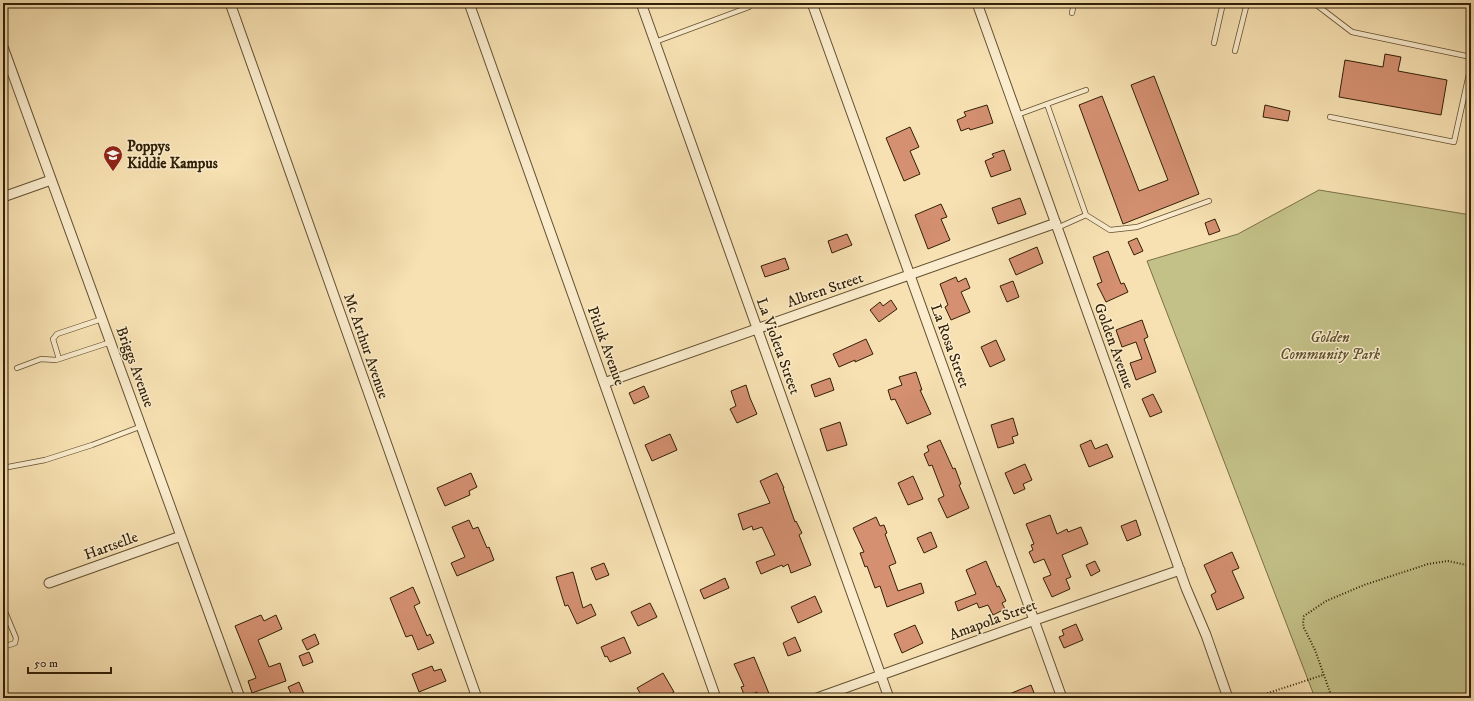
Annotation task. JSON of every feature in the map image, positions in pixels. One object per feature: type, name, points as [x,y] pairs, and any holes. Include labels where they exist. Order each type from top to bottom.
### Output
[{"type":"street","name":"Mc Arthur Avenue","points":[[230,3],[477,698]]},
{"type":"street","name":"Pitluk Avenue","points":[[469,3],[716,698]]},
{"type":"street","name":"La Violeta Street","points":[[641,3],[889,698]]},
{"type":"street","name":"La Rosa Street","points":[[812,3],[1062,698]]},
{"type":"street","name":"Golden Avenue","points":[[977,3],[1180,570],[1228,698]]},
{"type":"street","name":"Briggs Avenue","points":[[3,47],[240,698]]},
{"type":"street","points":[[3,197],[51,180]]},
{"type":"street","name":"Albren Street","points":[[604,383],[910,275],[1056,226]]},
{"type":"street","name":"Hartselle","points":[[49,583],[181,536]]},
{"type":"street","name":"Amapola Street","points":[[817,698],[1180,570]]},
{"type":"lane","points":[[655,42],[749,8],[751,3]]},
{"type":"lane","points":[[1072,13],[1074,3]]},
{"type":"lane","points":[[1214,43],[1223,3]]},
{"type":"lane","points":[[1235,51],[1247,3]]},
{"type":"lane","points":[[1314,3],[1352,32],[1471,57]]},
{"type":"lane","points":[[1330,117],[1454,142],[1471,65]]},
{"type":"lane","points":[[1017,115],[1086,90]]},
{"type":"lane","points":[[1046,104],[1086,215],[1110,230],[1137,228],[1210,201]]},
{"type":"lane","points":[[1056,226],[1086,215]]},
{"type":"lane","points":[[59,359],[53,339],[57,334],[102,319]]},
{"type":"lane","points":[[17,368],[41,358],[56,360],[111,342]]},
{"type":"lane","points":[[3,468],[45,460],[92,445],[142,426]]},
{"type":"lane","points":[[3,606],[16,638],[15,642],[3,647]]},
{"type":"path","points":[[1332,698],[1315,650],[1304,628],[1304,616],[1313,608],[1326,601],[1364,585],[1428,564],[1448,561],[1471,566]]},
{"type":"path","points":[[1253,698],[1323,675]]},
{"type":"green space","name":"Golden Community Park","points":[[1319,190],[1471,215],[1471,698],[1315,698],[1147,261],[1238,234]]},
{"type":"building","points":[[1385,54],[1401,57],[1398,71],[1447,80],[1441,115],[1339,97],[1345,60],[1383,67]]},
{"type":"building","points":[[1154,76],[1199,194],[1123,224],[1079,105],[1102,96],[1139,191],[1168,180],[1131,85]]},
{"type":"building","points":[[987,105],[993,123],[970,130],[969,128],[961,131],[957,120],[966,116],[964,112]]},
{"type":"building","points":[[1265,105],[1290,111],[1288,121],[1263,117]]},
{"type":"building","points":[[910,127],[919,147],[910,151],[920,174],[904,181],[886,138]]},
{"type":"building","points":[[1004,150],[1011,170],[991,177],[985,161],[994,157],[992,154]]},
{"type":"building","points":[[1020,198],[1026,214],[998,224],[992,208]]},
{"type":"building","points":[[941,204],[947,217],[941,219],[950,240],[928,249],[915,215]]},
{"type":"building","points":[[1215,219],[1220,231],[1209,235],[1205,223]]},
{"type":"building","points":[[847,234],[852,245],[832,253],[828,241]]},
{"type":"building","points":[[1137,238],[1143,251],[1134,255],[1128,242]]},
{"type":"building","points":[[1037,247],[1043,263],[1016,275],[1009,259]]},
{"type":"building","points":[[1108,251],[1121,284],[1124,283],[1128,292],[1106,302],[1097,284],[1102,282],[1093,257]]},
{"type":"building","points":[[785,258],[789,269],[765,277],[761,266]]},
{"type":"building","points":[[956,277],[958,282],[966,278],[970,288],[961,292],[970,312],[951,320],[945,307],[948,305],[940,284]]},
{"type":"building","points":[[1013,281],[1019,297],[1007,302],[1000,286]]},
{"type":"building","points":[[891,300],[897,309],[879,322],[870,310],[880,302],[883,306]]},
{"type":"building","points":[[1142,320],[1148,337],[1144,339],[1156,372],[1136,380],[1130,363],[1142,359],[1136,342],[1122,347],[1116,330]]},
{"type":"building","points":[[866,339],[873,354],[839,367],[833,354]]},
{"type":"building","points":[[996,340],[1005,360],[990,367],[981,347]]},
{"type":"building","points":[[916,372],[922,390],[920,390],[931,414],[907,424],[895,399],[891,400],[888,390],[902,385],[899,377]]},
{"type":"building","points":[[830,378],[834,390],[815,397],[811,385]]},
{"type":"building","points":[[746,385],[757,414],[737,423],[730,409],[736,406],[731,391]]},
{"type":"building","points":[[644,386],[649,397],[634,404],[629,393]]},
{"type":"building","points":[[1153,394],[1162,412],[1150,417],[1142,399]]},
{"type":"building","points":[[1013,418],[1018,435],[1012,437],[1014,443],[998,448],[991,425]]},
{"type":"building","points":[[840,422],[847,445],[827,451],[820,429]]},
{"type":"building","points":[[670,434],[677,450],[652,461],[645,445]]},
{"type":"building","points":[[940,440],[953,469],[955,468],[961,484],[959,485],[969,508],[947,518],[938,499],[944,496],[932,465],[929,466],[924,454],[929,451],[927,446]]},
{"type":"building","points":[[1091,440],[1095,449],[1107,444],[1113,457],[1089,467],[1080,445]]},
{"type":"building","points":[[1025,464],[1032,480],[1023,484],[1025,489],[1014,494],[1005,473]]},
{"type":"building","points":[[471,473],[477,487],[469,491],[470,495],[445,506],[437,488]]},
{"type":"building","points":[[777,473],[784,488],[795,522],[796,521],[802,533],[799,535],[811,565],[791,573],[788,564],[783,567],[782,565],[761,574],[756,562],[775,555],[762,527],[753,530],[752,526],[743,530],[738,514],[770,503],[760,481]]},
{"type":"building","points":[[913,476],[923,499],[908,505],[898,483]]},
{"type":"building","points":[[1050,515],[1057,534],[1067,529],[1068,532],[1081,527],[1088,544],[1062,555],[1071,577],[1066,579],[1070,589],[1052,597],[1043,578],[1051,575],[1044,559],[1034,563],[1029,552],[1033,550],[1031,545],[1034,544],[1026,524]]},
{"type":"building","points":[[876,517],[880,526],[884,525],[887,533],[885,534],[896,563],[889,566],[898,591],[921,583],[924,593],[887,607],[880,586],[875,588],[867,566],[865,567],[860,553],[864,552],[853,528]]},
{"type":"building","points":[[469,520],[473,529],[478,527],[494,560],[457,576],[451,563],[465,557],[452,527]]},
{"type":"building","points":[[1136,520],[1141,535],[1127,541],[1121,526]]},
{"type":"building","points":[[931,532],[937,547],[924,553],[917,538]]},
{"type":"building","points":[[1232,552],[1239,568],[1232,571],[1244,598],[1217,610],[1211,595],[1216,592],[1204,565]]},
{"type":"building","points":[[986,561],[997,587],[999,586],[1006,601],[1002,603],[1005,609],[993,615],[988,605],[979,608],[977,603],[958,611],[955,602],[976,594],[966,570]]},
{"type":"building","points":[[1095,561],[1100,571],[1091,576],[1086,565]]},
{"type":"building","points":[[604,563],[609,575],[596,580],[591,568]]},
{"type":"building","points":[[573,572],[583,608],[591,604],[596,615],[577,624],[568,605],[565,606],[556,577]]},
{"type":"building","points":[[725,578],[729,588],[704,599],[700,590]]},
{"type":"building","points":[[413,587],[420,603],[414,606],[427,636],[430,634],[434,643],[418,650],[412,635],[406,637],[390,598]]},
{"type":"building","points":[[815,596],[822,612],[798,623],[791,607]]},
{"type":"building","points":[[650,603],[657,617],[638,626],[631,612]]},
{"type":"building","points":[[261,615],[264,621],[276,615],[282,629],[258,640],[269,667],[280,663],[286,681],[252,693],[248,681],[256,678],[235,626]]},
{"type":"building","points":[[1076,624],[1083,640],[1064,648],[1059,637],[1064,635],[1062,630]]},
{"type":"building","points":[[915,625],[923,643],[902,653],[894,634]]},
{"type":"building","points":[[315,634],[319,644],[307,650],[302,640]]},
{"type":"building","points":[[624,637],[631,653],[610,662],[607,656],[605,657],[601,647]]},
{"type":"building","points":[[795,637],[801,651],[788,656],[783,643]]},
{"type":"building","points":[[309,652],[313,662],[303,666],[299,656]]},
{"type":"building","points":[[754,657],[770,696],[764,698],[759,698],[757,692],[745,697],[741,687],[744,686],[734,664]]},
{"type":"building","points":[[432,666],[434,671],[441,669],[446,681],[419,692],[412,674]]},
{"type":"building","points":[[663,673],[674,692],[663,698],[643,698],[637,688]]},
{"type":"building","points":[[299,682],[304,694],[293,698],[288,687]]},
{"type":"building","points":[[1031,685],[1036,698],[1000,698]]},
{"type":"place","name":"Poppys Kiddie Kampus","points":[[113,172]]}]
